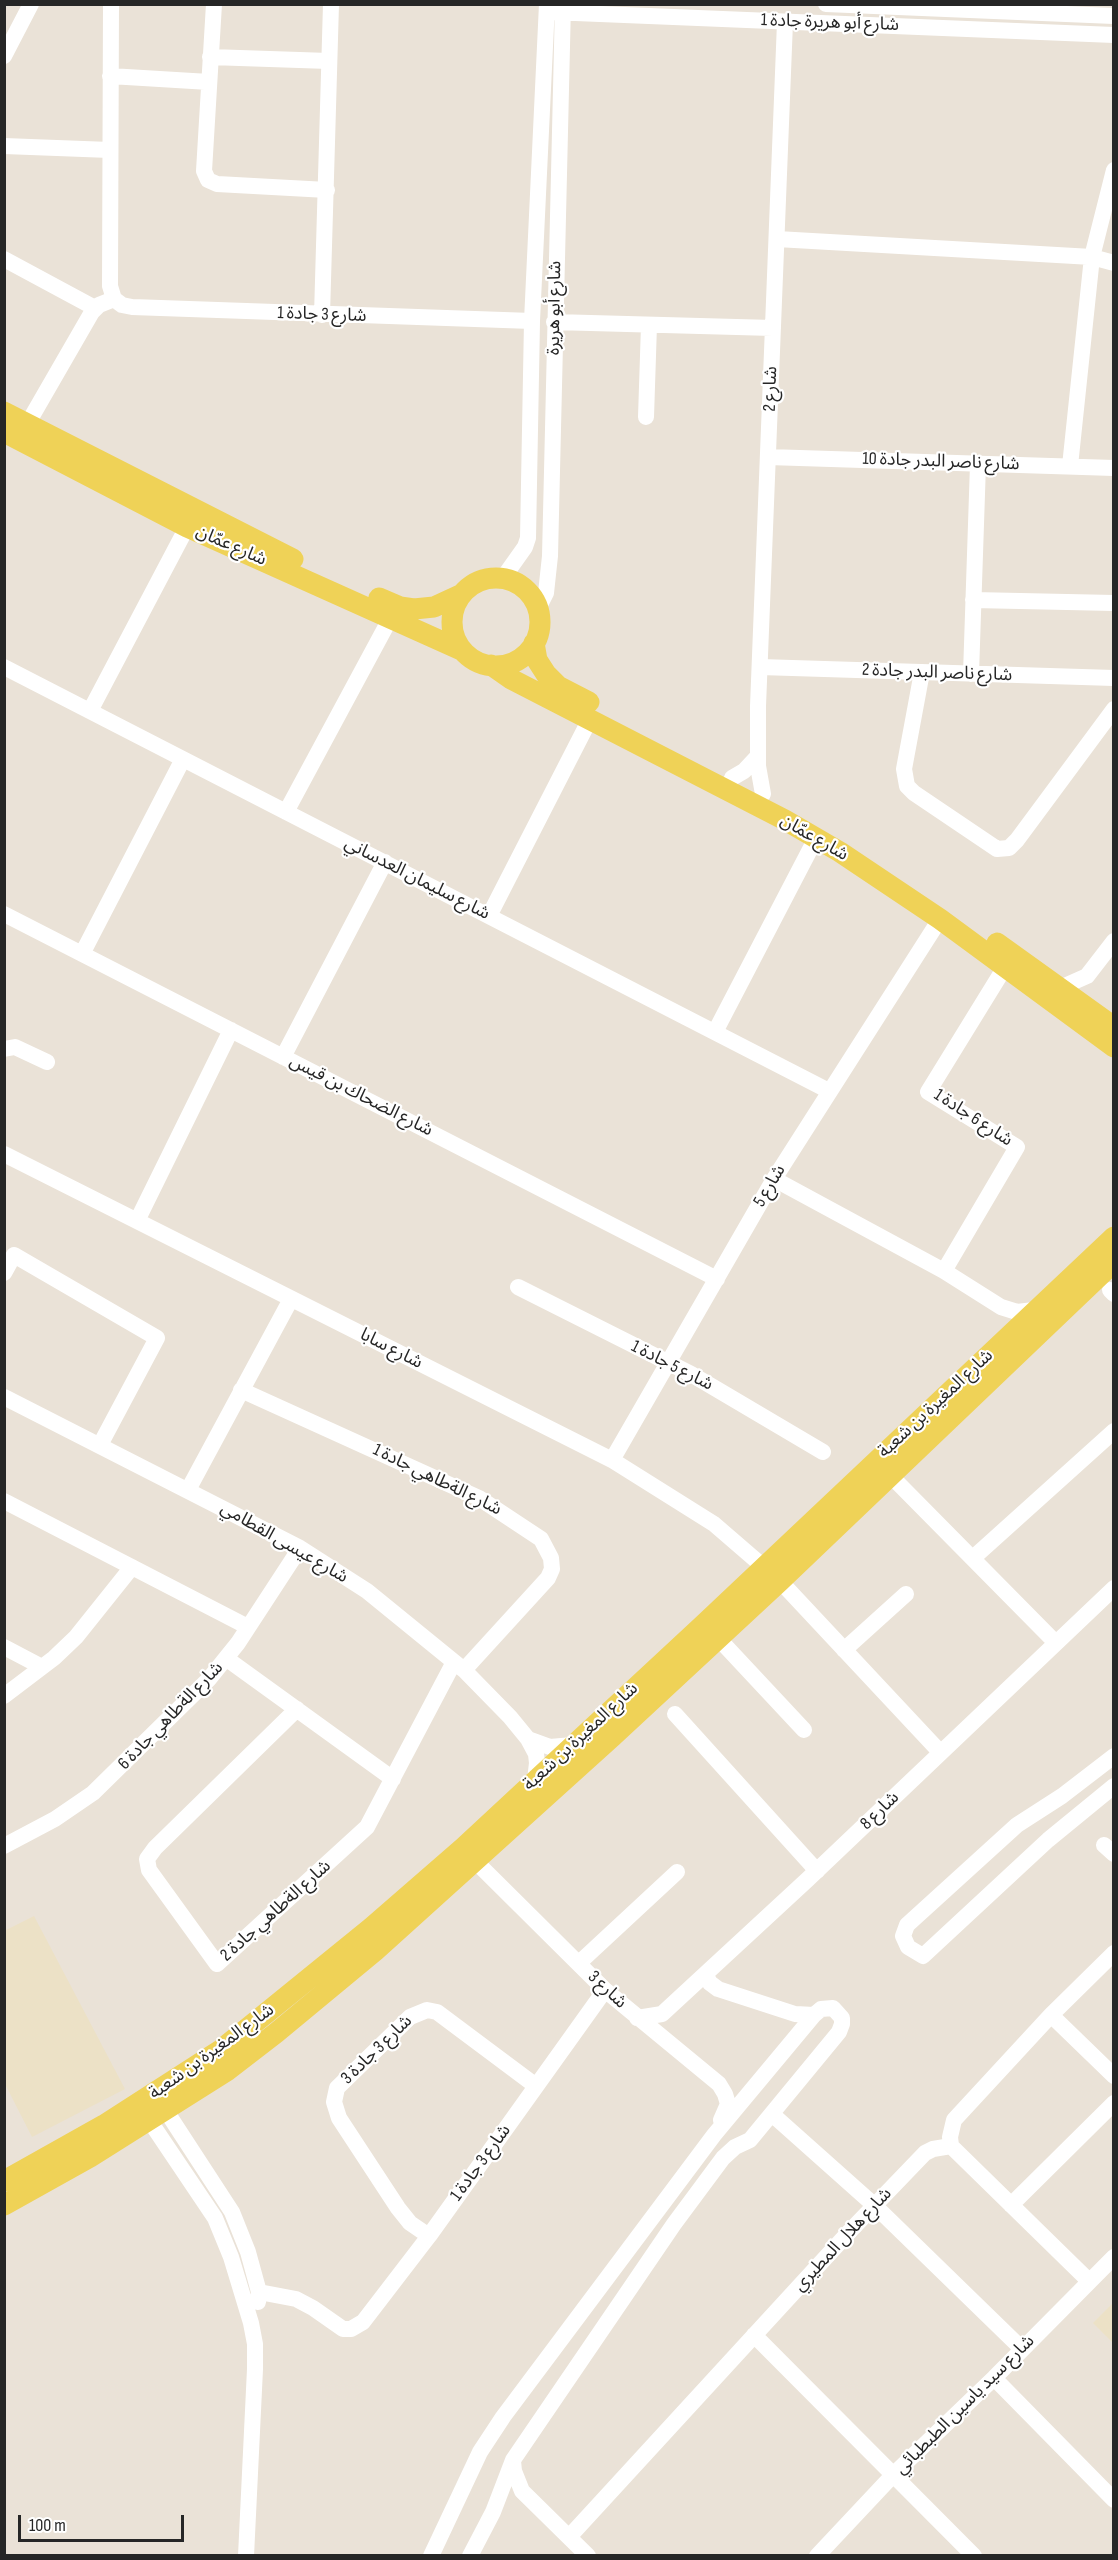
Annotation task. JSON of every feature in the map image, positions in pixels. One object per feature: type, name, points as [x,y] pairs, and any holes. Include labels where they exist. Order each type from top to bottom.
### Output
[{"type":"main road","name":"شارع عمّان","points":[[4,412],[305,566],[400,607],[414,609],[434,607],[460,595]]},
{"type":"main road","name":"شارع عمّان","points":[[4,432],[187,527],[461,650]]},
{"type":"main road","points":[[503,578],[521,586],[528,592],[538,609],[539,627],[534,643],[528,651],[511,663],[491,665],[480,663],[461,650],[453,633],[451,623],[455,604],[460,595],[475,583],[503,578]]},
{"type":"main road","name":"شارع عمّان","points":[[534,643],[541,667],[558,686],[857,846],[1113,1027]]},
{"type":"main road","name":"شارع عمّان","points":[[491,665],[511,679],[816,838],[872,872],[940,918],[1113,1047]]},
{"type":"main road","name":"شارع المغيرة بن شعبة","points":[[4,2205],[52,2179],[152,2107],[371,1928],[469,1854],[718,1638],[772,1573],[1002,1341],[1113,1237]]},
{"type":"main road","name":"شارع المغيرة بن شعبة","points":[[469,1854],[535,1780],[573,1745],[889,1474],[1113,1262]]},
{"type":"main road","name":"شارع المغيرة بن شعبة","points":[[4,2181],[152,2107]]},
{"type":"street","points":[[4,56],[31,4]]},
{"type":"street","points":[[28,423],[95,308],[114,299],[110,286],[111,4]]},
{"type":"street","points":[[214,4],[204,171],[208,180],[217,183],[327,190]]},
{"type":"street","points":[[322,315],[331,4]]},
{"type":"street","name":"شارع أبو هريرة جادة 1","points":[[826,4],[1113,15]]},
{"type":"street","name":"شارع أبو هريرة جادة 1","points":[[555,8],[601,14],[1113,35]]},
{"type":"street","name":"شارع أبو هريرة","points":[[538,609],[546,593],[550,556],[561,46],[555,8]]},
{"type":"street","name":"شارع أبو هريرة","points":[[503,578],[525,547],[528,538],[532,321],[555,8]]},
{"type":"street","points":[[561,46],[574,28],[586,19],[601,14]]},
{"type":"street","name":"شارع 2","points":[[763,794],[758,756],[760,667],[785,22]]},
{"type":"street","points":[[210,57],[329,61]]},
{"type":"street","points":[[110,76],[209,82]]},
{"type":"street","points":[[4,146],[110,150]]},
{"type":"street","points":[[1070,466],[1092,257],[1113,170]]},
{"type":"street","points":[[777,239],[1092,257],[1113,263]]},
{"type":"street","points":[[4,259],[95,308]]},
{"type":"street","name":"شارع 3 جادة 1","points":[[114,299],[132,307],[532,321]]},
{"type":"street","points":[[554,322],[773,328]]},
{"type":"street","points":[[646,417],[649,325]]},
{"type":"street","name":"شارع ناصر البدر جادة 10","points":[[768,457],[1113,468]]},
{"type":"street","points":[[971,674],[978,464]]},
{"type":"street","points":[[90,711],[187,527]]},
{"type":"street","points":[[973,600],[1113,603]]},
{"type":"street","points":[[286,812],[391,617]]},
{"type":"street","name":"شارع سليمان العدساني","points":[[4,667],[829,1091]]},
{"type":"street","name":"شارع ناصر البدر جادة 2","points":[[760,667],[1113,678]]},
{"type":"street","points":[[922,672],[904,769],[907,786],[997,849],[1009,848],[1017,840],[1113,709]]},
{"type":"street","points":[[489,916],[590,719]]},
{"type":"street","points":[[732,778],[744,771],[758,756]]},
{"type":"street","points":[[82,954],[183,759]]},
{"type":"street","points":[[715,1032],[816,838]]},
{"type":"street","points":[[283,1057],[385,862]]},
{"type":"street","name":"شارع الضحاك بن قيس","points":[[4,914],[717,1279]]},
{"type":"street","name":"شارع 5","points":[[612,1460],[774,1179],[940,918]]},
{"type":"street","points":[[1060,988],[1074,984],[1087,976],[1113,941]]},
{"type":"street","name":"شارع 6 جادة 1","points":[[944,1271],[1017,1147],[927,1092],[1005,966]]},
{"type":"street","points":[[1085,1006],[1087,976]]},
{"type":"street","points":[[137,1221],[231,1030]]},
{"type":"street","points":[[4,1049],[15,1047],[47,1062]]},
{"type":"street","name":"شارع سابا","points":[[4,1154],[612,1460],[714,1524],[772,1573]]},
{"type":"street","points":[[774,1179],[944,1271],[1001,1307],[1017,1312],[1034,1310]]},
{"type":"street","points":[[4,1273],[14,1255],[157,1338],[100,1445]]},
{"type":"street","name":"شارع 5 جادة 1","points":[[518,1287],[736,1399],[823,1452]]},
{"type":"street","points":[[188,1490],[291,1299]]},
{"type":"street","points":[[1001,1307],[1006,1324],[1002,1341]]},
{"type":"street","name":"شارع الةطاهي جادة 1","points":[[241,1390],[479,1498],[541,1539],[551,1558],[552,1569],[548,1578],[459,1666]]},
{"type":"street","name":"شارع عيسى القطامي","points":[[4,1397],[300,1548],[367,1591],[459,1666],[510,1717],[528,1739],[537,1763],[535,1780]]},
{"type":"street","points":[[973,1558],[1113,1431]]},
{"type":"street","points":[[889,1474],[1055,1642]]},
{"type":"street","points":[[4,1501],[248,1627]]},
{"type":"street","name":"شارع الةطاهي جادة 6","points":[[4,1846],[62,1815],[93,1793],[209,1679],[227,1659],[300,1548]]},
{"type":"street","points":[[4,1696],[42,1667],[87,1626],[132,1567]]},
{"type":"street","points":[[772,1573],[940,1752]]},
{"type":"street","name":"شارع 8","points":[[638,2018],[662,2014],[817,1871],[1113,1588]]},
{"type":"street","points":[[844,1650],[906,1594]]},
{"type":"street","points":[[718,1638],[804,1730]]},
{"type":"street","points":[[4,1647],[42,1667]]},
{"type":"street","points":[[227,1659],[393,1779]]},
{"type":"street","name":"شارع الةطاهي جادة 2","points":[[297,1710],[160,1842],[147,1859],[149,1870],[218,1964],[362,1834],[459,1666]]},
{"type":"street","points":[[675,1714],[817,1871]]},
{"type":"street","points":[[528,1739],[550,1747],[573,1745]]},
{"type":"street","points":[[1113,1756],[1062,1796],[1017,1825],[907,1925],[903,1936],[908,1947],[923,1956],[1048,1840],[1113,1786]]},
{"type":"street","name":"شارع 3","points":[[469,1854],[605,1990],[719,2084],[728,2104],[714,2135]]},
{"type":"street","points":[[579,1963],[677,1872]]},
{"type":"street","points":[[1089,2281],[951,2146],[951,2128],[954,2120],[1051,2015],[1113,1953]]},
{"type":"street","points":[[705,1974],[710,1983],[718,1989],[795,2014],[814,2015]]},
{"type":"street","name":"شارع 3 جادة 1","points":[[259,2292],[296,2299],[339,2327],[351,2329],[363,2322],[429,2236],[605,1990]]},
{"type":"street","points":[[434,2551],[480,2452],[503,2417],[714,2135],[814,2015],[821,2009],[833,2008],[842,2018],[841,2028],[773,2115],[750,2140],[735,2147],[674,2224],[513,2460],[493,2512],[470,2556]]},
{"type":"street","name":"شارع 3 جادة 3","points":[[429,2236],[410,2223],[398,2208],[339,2118],[334,2102],[337,2088],[410,2017],[427,2010],[437,2012],[536,2086]]},
{"type":"street","points":[[1051,2015],[1113,2076]]},
{"type":"street","points":[[1011,2205],[1113,2103]]},
{"type":"street","points":[[152,2107],[232,2212],[248,2252],[259,2292],[251,2324]]},
{"type":"street","points":[[152,2107],[215,2218],[231,2257],[251,2324],[255,2344],[255,2369],[246,2556]]},
{"type":"street","points":[[773,2115],[874,2205],[1022,2349]]},
{"type":"street","name":"شارع هلال المطيري","points":[[569,2537],[874,2205],[925,2153],[951,2146]]},
{"type":"street","name":"شارع سيد ياسين الطبطبائي","points":[[817,2556],[894,2474],[994,2378],[1113,2257]]},
{"type":"street","points":[[754,2335],[974,2556]]},
{"type":"street","points":[[994,2378],[1113,2500]]},
{"type":"street","points":[[513,2460],[517,2481],[522,2491],[588,2556]]},
{"type":"street","points":[[493,2512],[503,2505],[515,2502],[527,2502],[538,2508]]},
{"type":"shaded area","points":[[34,1916],[125,2089],[32,2137],[5,2084],[4,1931]]},
{"type":"shaded area","points":[[1113,2303],[1113,2343],[1093,2323]]}]
